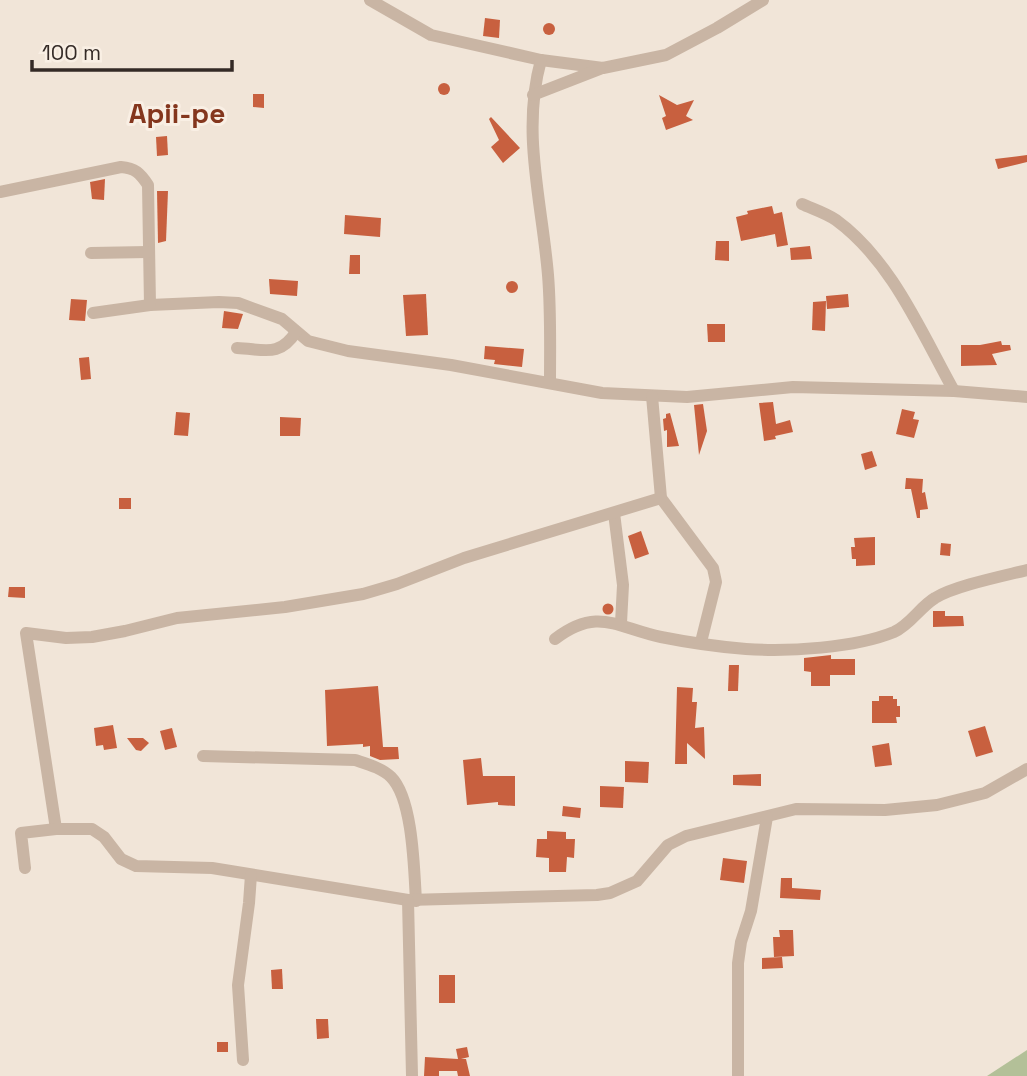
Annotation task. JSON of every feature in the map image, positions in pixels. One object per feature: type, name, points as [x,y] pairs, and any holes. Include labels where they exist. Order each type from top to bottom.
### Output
[{"type":"street","points":[[370,0],[431,35],[541,60],[603,68]]},
{"type":"street","points":[[533,95],[603,68],[666,55],[763,0]]},
{"type":"street","points":[[541,60],[533,95],[531,133],[548,277],[550,383]]},
{"type":"street","points":[[0,192],[121,167],[131,168],[141,174],[148,185],[150,305]]},
{"type":"street","points":[[802,204],[834,218],[866,248],[896,286],[954,391]]},
{"type":"street","points":[[91,253],[148,253]]},
{"type":"street","points":[[93,313],[150,305],[238,303],[277,316],[308,341],[348,351],[451,365],[602,393],[687,397],[793,387],[954,391],[1027,397]]},
{"type":"street","points":[[237,348],[280,349],[296,332]]},
{"type":"street","points":[[652,396],[661,498],[713,568],[716,582],[701,642]]},
{"type":"street","points":[[56,829],[26,633],[66,638],[92,637],[177,618],[285,607],[363,594],[464,558],[661,498]]},
{"type":"street","points":[[614,513],[623,585],[621,623]]},
{"type":"street","points":[[555,639],[579,624],[621,623],[662,637],[744,649],[844,645],[895,632],[937,596],[1027,570]]},
{"type":"street","points":[[203,756],[355,761],[371,765],[390,776],[401,792],[412,844],[412,1076]]},
{"type":"street","points":[[25,867],[21,833],[92,829],[104,837],[121,859],[136,866],[212,868],[412,900],[610,894],[637,881],[668,845],[686,836],[796,809],[885,810],[937,805],[985,793],[1027,769]]},
{"type":"street","points":[[738,1076],[738,963],[741,942],[751,911],[767,817]]},
{"type":"street","points":[[243,1060],[238,985],[251,875]]},
{"type":"green space","points":[[1027,1050],[1027,1076],[987,1076]]},
{"type":"building","points":[[485,18],[500,20],[499,38],[483,36]]},
{"type":"building","points":[[549,23],[555,29],[549,35],[543,29]]},
{"type":"building","points":[[444,83],[450,89],[444,95],[438,89]]},
{"type":"building","points":[[253,94],[264,94],[264,108],[253,107]]},
{"type":"building","points":[[659,95],[677,105],[694,100],[686,116],[693,120],[666,130],[662,118],[666,116]]},
{"type":"building","points":[[491,117],[520,148],[503,163],[491,147],[499,140],[489,119]]},
{"type":"building","points":[[167,136],[168,155],[157,156],[156,137]]},
{"type":"building","points":[[1027,155],[1027,162],[998,169],[995,159]]},
{"type":"building","points":[[105,179],[104,200],[92,199],[90,182]]},
{"type":"building","points":[[157,191],[168,191],[166,241],[158,243]]},
{"type":"building","points":[[772,206],[774,214],[782,212],[788,245],[777,247],[775,234],[741,241],[736,217],[748,214],[747,211]]},
{"type":"building","points":[[345,215],[381,218],[380,237],[344,234]]},
{"type":"building","points":[[716,241],[729,241],[729,261],[715,260]]},
{"type":"building","points":[[810,246],[812,259],[791,260],[790,248]]},
{"type":"building","points":[[350,255],[360,255],[360,274],[349,274]]},
{"type":"building","points":[[269,279],[298,281],[297,296],[270,294]]},
{"type":"building","points":[[512,281],[518,287],[512,293],[506,287]]},
{"type":"building","points":[[426,294],[428,335],[406,336],[403,295]]},
{"type":"building","points":[[848,294],[849,307],[827,309],[826,296]]},
{"type":"building","points":[[71,299],[87,300],[85,321],[69,320]]},
{"type":"building","points":[[826,301],[825,331],[812,330],[813,302]]},
{"type":"building","points":[[224,311],[243,314],[238,329],[222,328]]},
{"type":"building","points":[[707,324],[725,324],[725,342],[708,342]]},
{"type":"building","points":[[1001,341],[1002,345],[1010,345],[1011,350],[992,354],[997,365],[961,366],[961,345]]},
{"type":"building","points":[[485,346],[524,349],[522,367],[494,364],[495,360],[484,359]]},
{"type":"building","points":[[89,357],[91,379],[81,380],[79,358]]},
{"type":"building","points":[[773,402],[776,424],[790,420],[793,432],[764,441],[759,403]]},
{"type":"building","points":[[703,404],[707,431],[699,455],[694,405]]},
{"type":"building","points":[[902,409],[915,412],[913,419],[919,420],[914,438],[896,434]]},
{"type":"building","points":[[176,412],[190,413],[188,436],[174,435]]},
{"type":"building","points":[[670,413],[679,446],[667,447],[667,430],[664,431],[663,419]]},
{"type":"building","points":[[280,417],[301,418],[300,436],[280,436]]},
{"type":"building","points":[[872,451],[877,466],[865,470],[861,454]]},
{"type":"building","points":[[906,478],[923,479],[922,493],[925,492],[928,509],[920,510],[920,518],[917,518],[911,489],[905,489]]},
{"type":"building","points":[[119,498],[131,498],[131,509],[119,509]]},
{"type":"building","points":[[641,531],[649,554],[635,559],[628,536]]},
{"type":"building","points":[[875,537],[875,565],[856,566],[851,547],[855,547],[854,538]]},
{"type":"building","points":[[941,543],[951,544],[950,556],[940,555]]},
{"type":"building","points":[[9,587],[25,587],[25,598],[8,597]]},
{"type":"building","points":[[608,604],[612,605],[612,613],[608,614],[604,613],[603,609],[604,605]]},
{"type":"building","points":[[933,611],[945,611],[945,616],[963,616],[964,626],[933,627]]},
{"type":"building","points":[[831,655],[831,659],[855,659],[855,675],[830,675],[830,686],[811,686],[811,672],[804,671],[804,658]]},
{"type":"building","points":[[729,665],[739,665],[738,691],[728,691]]},
{"type":"building","points":[[378,686],[383,747],[398,747],[399,759],[380,760],[370,756],[370,746],[363,747],[363,744],[327,746],[325,690]]},
{"type":"building","points":[[677,687],[693,688],[692,702],[697,702],[695,728],[704,727],[705,759],[687,743],[687,764],[675,764]]},
{"type":"building","points":[[879,696],[893,696],[893,699],[897,699],[900,717],[896,717],[897,723],[872,723],[872,701],[879,701]]},
{"type":"building","points":[[113,725],[117,748],[104,750],[103,745],[96,746],[94,728]]},
{"type":"building","points":[[985,726],[993,752],[976,757],[968,731]]},
{"type":"building","points":[[172,728],[177,747],[165,750],[160,731]]},
{"type":"building","points":[[127,738],[143,738],[149,743],[141,751],[136,750]]},
{"type":"building","points":[[889,743],[892,765],[875,767],[872,746]]},
{"type":"building","points":[[481,758],[483,776],[515,776],[515,806],[498,805],[498,802],[467,805],[463,760]]},
{"type":"building","points":[[625,761],[649,762],[648,783],[625,782]]},
{"type":"building","points":[[761,774],[761,786],[733,785],[733,775]]},
{"type":"building","points":[[600,786],[624,787],[623,808],[600,807]]},
{"type":"building","points":[[563,806],[581,808],[580,818],[562,816]]},
{"type":"building","points":[[547,831],[566,832],[566,839],[575,839],[574,858],[567,857],[566,872],[549,872],[549,858],[536,857],[537,839],[547,839]]},
{"type":"building","points":[[723,858],[747,861],[744,883],[720,880]]},
{"type":"building","points":[[781,878],[792,878],[792,888],[821,890],[820,900],[780,898]]},
{"type":"building","points":[[779,930],[793,930],[794,956],[774,957],[773,937],[780,937]]},
{"type":"building","points":[[782,957],[783,968],[762,969],[762,958]]},
{"type":"building","points":[[282,969],[283,989],[272,989],[271,970]]},
{"type":"building","points":[[439,975],[455,975],[455,1003],[439,1003]]},
{"type":"building","points":[[316,1019],[328,1019],[329,1038],[317,1039]]},
{"type":"building","points":[[217,1042],[228,1042],[228,1052],[217,1052]]},
{"type":"building","points":[[467,1047],[469,1057],[461,1059],[466,1059],[470,1076],[458,1076],[457,1071],[439,1071],[439,1076],[424,1076],[425,1057],[458,1059],[456,1049]]},
{"type":"district","name":"Apii-pe","points":[[177,113]]}]
